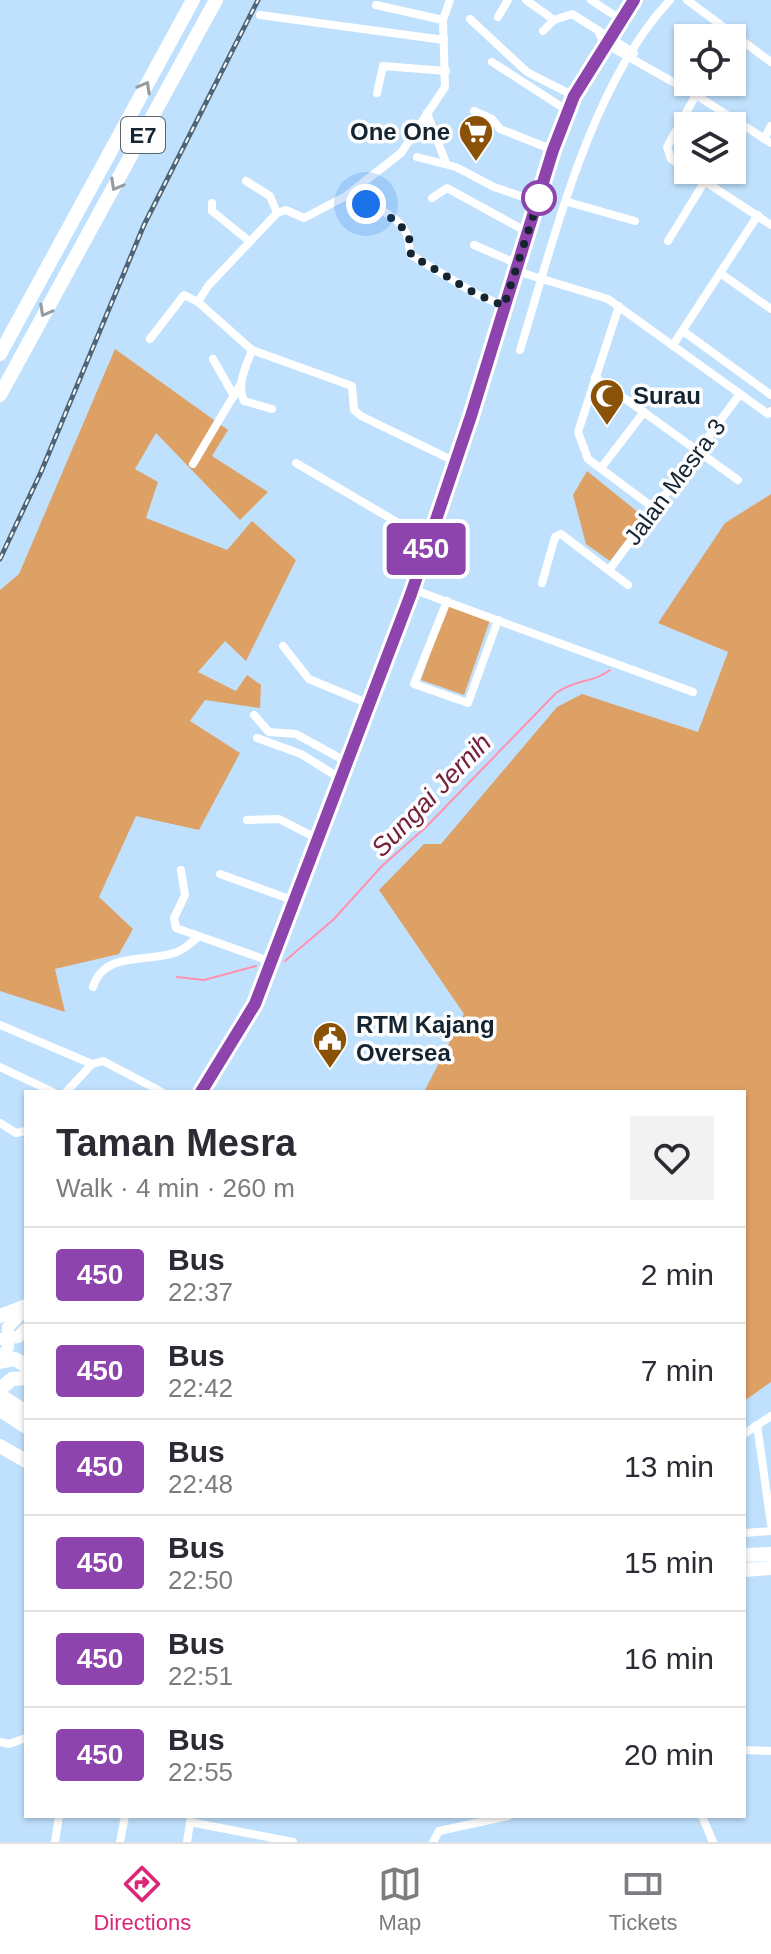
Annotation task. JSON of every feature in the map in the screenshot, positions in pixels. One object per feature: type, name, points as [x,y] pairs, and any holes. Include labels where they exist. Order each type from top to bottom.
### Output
[{"type":"highway","name":"E7","points":[[0,354],[193,0]]},
{"type":"highway","name":"E7","points":[[0,395],[216,0]]},
{"type":"highway","points":[[0,1316],[24,1308]]},
{"type":"highway","points":[[0,1360],[15,1359],[24,1365]]},
{"type":"highway","points":[[0,1389],[12,1379],[24,1378]]},
{"type":"highway","points":[[0,1395],[12,1411]]},
{"type":"highway","points":[[0,1446],[24,1461]]},
{"type":"highway","points":[[0,1453],[24,1461]]},
{"type":"highway","points":[[746,1555],[771,1554]]},
{"type":"highway","points":[[746,1570],[771,1568]]},
{"type":"main road","points":[[202,1090],[244,1026],[272,962],[412,589],[456,462],[553,150],[568,111],[603,38],[634,0]]},
{"type":"main road","points":[[3,1339],[8,1327],[24,1309]]},
{"type":"main road","points":[[3,1339],[18,1337],[24,1331]]},
{"type":"main road","points":[[0,1360],[8,1348],[3,1339]]},
{"type":"street","points":[[198,302],[200,295],[277,213],[286,210],[304,218],[312,217],[396,160],[445,87],[443,20],[450,0]]},
{"type":"street","points":[[498,17],[508,0]]},
{"type":"street","points":[[526,0],[554,20]]},
{"type":"street","points":[[591,0],[620,19]]},
{"type":"street","points":[[520,350],[587,141],[630,55],[670,0]]},
{"type":"street","points":[[687,0],[771,62]]},
{"type":"street","points":[[376,5],[443,20]]},
{"type":"street","points":[[543,31],[554,20],[572,14],[603,38],[674,82]]},
{"type":"street","points":[[260,15],[444,40]]},
{"type":"street","points":[[470,19],[527,72],[574,96]]},
{"type":"street","points":[[492,62],[568,111]]},
{"type":"street","points":[[377,93],[380,69],[385,65],[446,71]]},
{"type":"street","points":[[698,96],[768,141],[771,126]]},
{"type":"street","points":[[474,111],[492,119],[500,129],[553,150]]},
{"type":"street","points":[[427,113],[446,163]]},
{"type":"street","points":[[674,134],[667,147],[674,161]]},
{"type":"street","points":[[417,157],[446,163],[494,187],[538,202]]},
{"type":"street","points":[[246,181],[270,196],[277,213]]},
{"type":"street","points":[[668,241],[703,184]]},
{"type":"street","points":[[710,184],[771,225]]},
{"type":"street","points":[[432,198],[447,188],[529,233]]},
{"type":"street","points":[[346,196],[385,212],[398,222],[409,237],[411,255],[476,294],[504,306]]},
{"type":"street","points":[[568,202],[635,221]]},
{"type":"street","points":[[212,203],[212,211],[222,222],[249,241]]},
{"type":"street","points":[[673,345],[758,215]]},
{"type":"street","points":[[474,245],[542,279],[619,306],[770,413]]},
{"type":"street","points":[[720,273],[771,309]]},
{"type":"street","points":[[150,339],[184,295],[198,302],[252,350],[352,386],[354,410],[361,416],[456,462]]},
{"type":"street","points":[[619,306],[578,432],[588,459],[655,509]]},
{"type":"street","points":[[683,331],[771,395]]},
{"type":"street","points":[[193,464],[240,385],[252,350]]},
{"type":"street","points":[[213,359],[234,396]]},
{"type":"street","points":[[595,377],[738,480]]},
{"type":"street","points":[[240,385],[244,401],[272,409]]},
{"type":"street","name":"Jalan Mesra 3","points":[[609,570],[740,394]]},
{"type":"street","points":[[601,468],[644,412]]},
{"type":"street","points":[[296,463],[429,541]]},
{"type":"street","points":[[542,583],[557,534],[628,585]]},
{"type":"street","points":[[412,589],[693,692]]},
{"type":"street","points":[[447,601],[414,684],[468,703],[498,620]]},
{"type":"street","points":[[283,646],[309,679],[369,704]]},
{"type":"street","points":[[254,715],[269,732],[296,734],[347,762]]},
{"type":"street","points":[[257,738],[301,754],[341,779]]},
{"type":"street","points":[[247,820],[279,819],[318,839]]},
{"type":"street","points":[[181,870],[185,895],[174,923],[181,932],[272,962]]},
{"type":"street","points":[[220,874],[295,901]]},
{"type":"street","points":[[93,987],[95,979],[115,963],[176,953],[198,937]]},
{"type":"street","points":[[0,1025],[92,1064],[108,1062],[158,1090]]},
{"type":"street","points":[[68,1090],[92,1064]]},
{"type":"street","points":[[0,1067],[49,1090]]},
{"type":"street","points":[[0,1123],[16,1133],[24,1131]]},
{"type":"street","points":[[746,1433],[771,1416]]},
{"type":"street","points":[[757,1425],[771,1524]]},
{"type":"street","points":[[746,1533],[771,1531]]},
{"type":"street","points":[[0,1742],[9,1744],[24,1739]]},
{"type":"street","points":[[746,1750],[771,1751]]},
{"type":"street","points":[[55,1842],[59,1818]]},
{"type":"street","points":[[120,1842],[125,1818]]},
{"type":"street","points":[[433,1842],[439,1831],[499,1818]]},
{"type":"street","points":[[703,1818],[713,1842]]},
{"type":"street","points":[[187,1842],[191,1819],[293,1842]]},
{"type":"shaded area","points":[[115,349],[228,430],[212,456],[268,492],[240,520],[156,433],[135,469],[158,482],[146,518],[227,550],[252,521],[296,560],[246,661],[225,641],[198,672],[236,691],[247,675],[261,685],[260,708],[205,700],[190,721],[240,753],[199,830],[136,816],[99,897],[133,929],[119,954],[55,969],[65,1012],[0,991],[0,590],[19,574]]},
{"type":"shaded area","points":[[587,471],[644,517],[610,561],[586,544],[573,495]]},
{"type":"shaded area","points":[[771,494],[771,1382],[746,1400],[746,1090],[425,1090],[464,1014],[379,890],[424,844],[441,844],[557,707],[582,694],[698,732],[728,652],[658,623],[725,523]]},
{"type":"shaded area","points":[[447,605],[490,620],[464,695],[421,680]]},
{"type":"waterway","name":"Sungai Jernih","points":[[285,961],[333,920],[382,866],[426,827],[556,693],[610,670]]},
{"type":"waterway","name":"Sungai Jernih","points":[[177,977],[204,980],[256,966]]},
{"type":"railway","points":[[0,559],[41,472],[144,225],[258,0]]},
{"type":"bus line","name":"450","points":[[202,1090],[228,1053],[255,1004],[411,594],[471,416],[553,150],[574,96],[589,67],[634,0]]},
{"type":"place","name":"One One","points":[[476,163]]},
{"type":"place","name":"Surau","points":[[607,427]]},
{"type":"place","name":"RTM Kajang Oversea","points":[[330,1070]]},
{"type":"route","points":[[366,204],[398,222],[409,237],[411,255],[476,294],[504,306],[539,198]]}]
